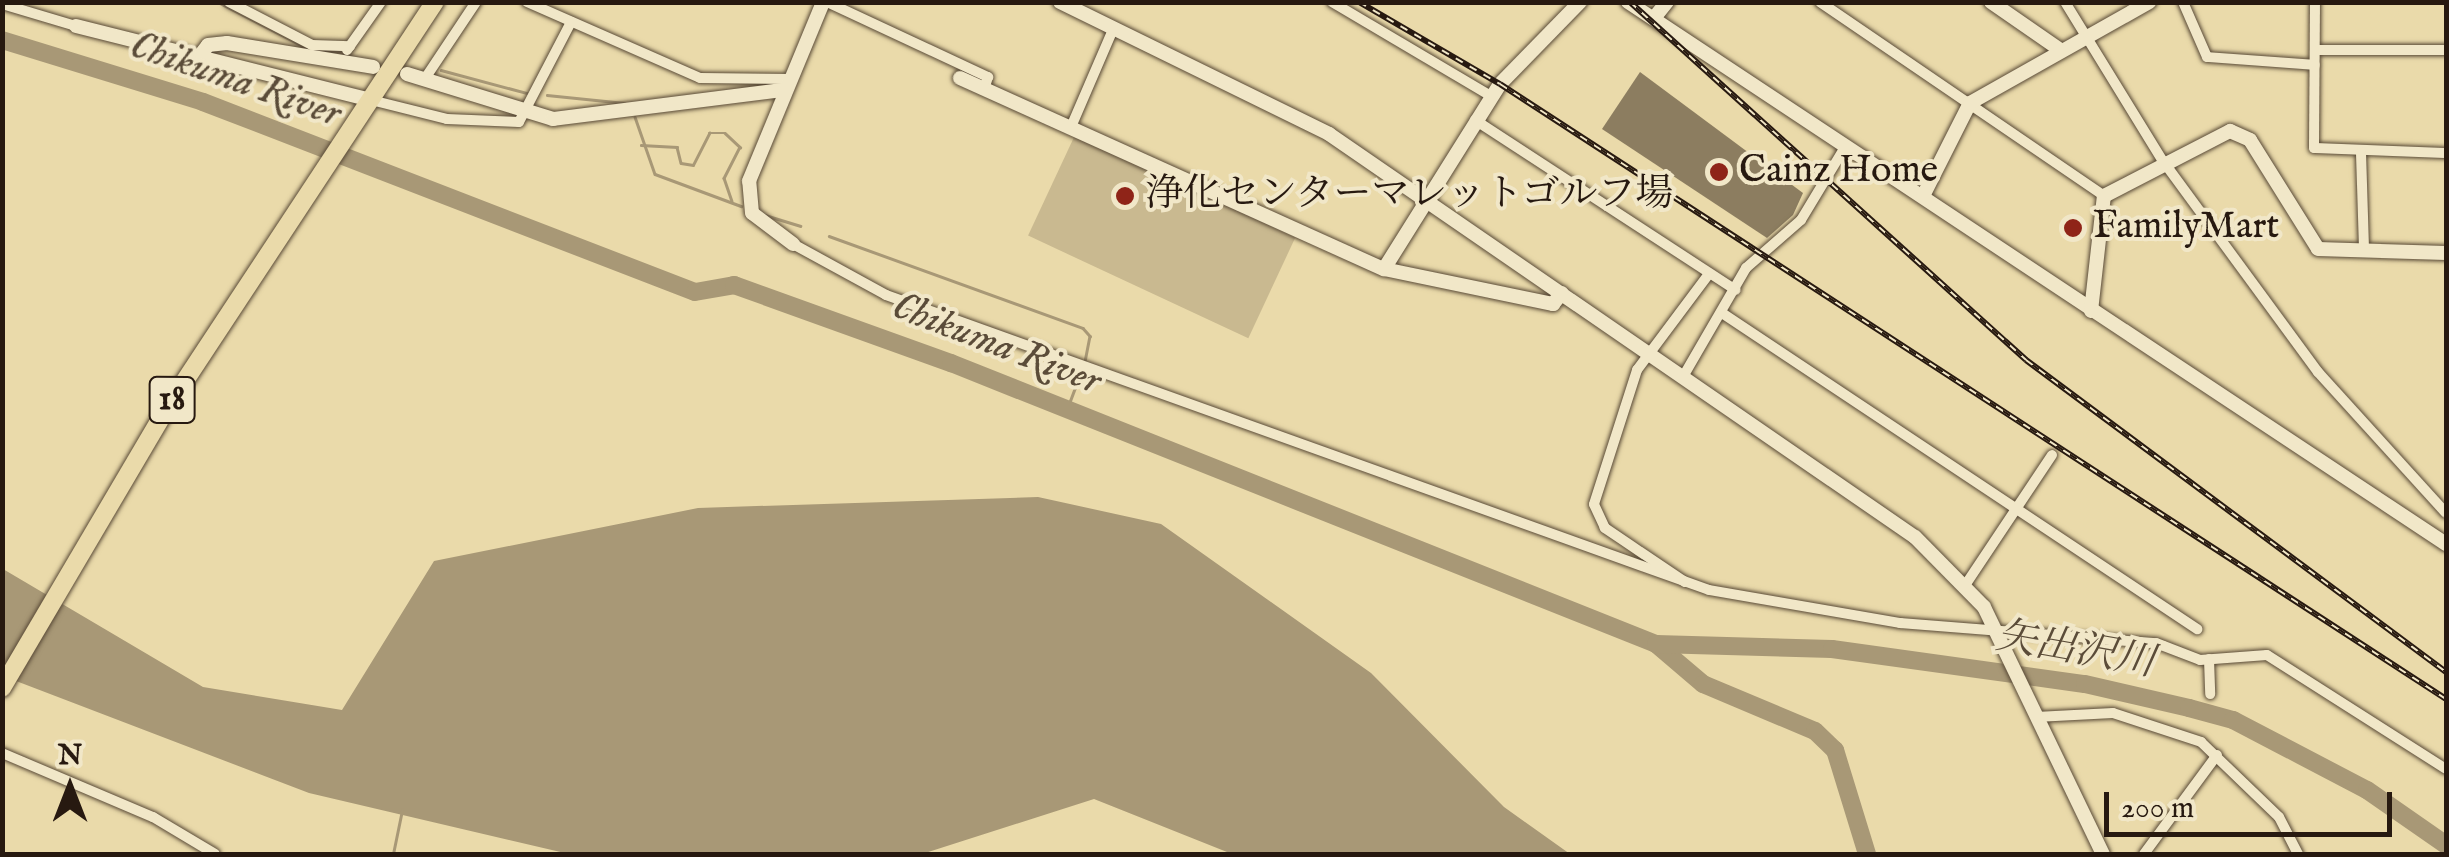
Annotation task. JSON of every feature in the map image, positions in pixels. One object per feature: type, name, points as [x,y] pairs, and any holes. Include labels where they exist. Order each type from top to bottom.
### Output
[{"type":"highway","name":"18","points":[[2,688],[169,405],[435,2]]},
{"type":"street","points":[[229,2],[250,8],[312,45],[350,46]]},
{"type":"street","points":[[339,61],[381,2]]},
{"type":"street","points":[[426,76],[476,2]]},
{"type":"street","points":[[526,2],[700,78],[787,84]]},
{"type":"street","points":[[984,90],[988,78],[825,2],[787,84],[748,194],[760,225],[886,296],[1686,583],[1788,606],[1999,635],[2156,643],[2209,659],[2268,655],[2446,769]]},
{"type":"street","points":[[1060,2],[1329,134],[1649,350],[1966,584],[1999,635],[2033,714],[2103,854]]},
{"type":"street","points":[[1332,2],[1491,96]]},
{"type":"street","points":[[1384,269],[1491,96],[1580,2]]},
{"type":"street","points":[[1628,2],[2446,544]]},
{"type":"street","points":[[1654,18],[1667,2]]},
{"type":"street","points":[[1820,2],[2104,196]]},
{"type":"street","points":[[1991,2],[2059,49]]},
{"type":"street","points":[[2065,2],[2164,161],[2318,372],[2446,513]]},
{"type":"street","points":[[1923,196],[1970,103],[2085,34],[2149,2]]},
{"type":"street","points":[[2183,2],[2207,57],[2315,65]]},
{"type":"street","points":[[2316,2],[2314,148],[2361,154],[2446,152]]},
{"type":"street","points":[[2,4],[198,58],[482,124],[530,112],[633,110],[787,84]]},
{"type":"street","points":[[530,112],[571,22]]},
{"type":"street","points":[[1071,127],[1114,27]]},
{"type":"street","points":[[198,58],[208,45],[226,43],[373,67]]},
{"type":"street","points":[[2315,50],[2446,50]]},
{"type":"street","points":[[407,74],[426,76],[530,112]]},
{"type":"street","points":[[960,78],[1384,269],[1552,304],[1562,292]]},
{"type":"street","points":[[1474,120],[1736,290]]},
{"type":"street","points":[[2104,196],[2212,136],[2242,134],[2318,250],[2446,253]]},
{"type":"street","points":[[1684,375],[1754,259],[1801,220],[1845,147]]},
{"type":"street","points":[[2361,154],[2364,250]]},
{"type":"street","points":[[2091,311],[2104,196]]},
{"type":"street","points":[[1686,583],[1605,528],[1595,511],[1649,350],[1708,275]]},
{"type":"street","points":[[1722,313],[2197,629]]},
{"type":"street","points":[[1966,584],[2052,456]]},
{"type":"street","points":[[2209,659],[2210,694]]},
{"type":"street","points":[[2033,714],[2113,714],[2178,730],[2217,755],[2279,817],[2298,854]]},
{"type":"street","points":[[2,753],[153,817],[215,854]]},
{"type":"street","points":[[2144,854],[2217,755]]},
{"type":"shaded area","name":"浄化センターマレットゴルフ場","points":[[1075,135],[1295,238],[1248,338],[1028,236]]},
{"type":"shaded area","points":[[1038,497],[1161,524],[1371,673],[1504,807],[1570,854],[1232,854],[1094,799],[922,854],[569,854],[309,793],[3,676],[3,569],[203,687],[342,710],[434,561],[698,508]]},
{"type":"building","name":"Cainz Home","points":[[1640,72],[1803,193],[1793,215],[1767,238],[1602,129]]},
{"type":"waterway","points":[[218,2],[305,47]]},
{"type":"waterway","name":"Chikuma River","points":[[2,40],[203,102],[695,292],[734,285],[951,363],[1656,644],[1703,684],[1815,731],[1835,750],[1867,854]]},
{"type":"waterway","points":[[317,50],[339,51]]},
{"type":"waterway","points":[[441,70],[527,93]]},
{"type":"waterway","points":[[547,95],[625,103]]},
{"type":"waterway","points":[[635,117],[655,174],[741,206]]},
{"type":"waterway","points":[[641,145],[677,147],[681,163],[693,165],[709,133],[725,133],[740,147],[724,178],[732,201]]},
{"type":"waterway","points":[[765,215],[800,226]]},
{"type":"waterway","points":[[829,236],[1083,328],[1090,336],[1085,361]]},
{"type":"waterway","points":[[1067,409],[1082,369]]},
{"type":"waterway","name":"矢出沢川","points":[[1656,644],[1832,649],[2085,684],[2189,708],[2233,720],[2367,790],[2446,845]]},
{"type":"waterway","points":[[393,854],[402,810]]},
{"type":"railway","points":[[1359,2],[1500,84],[2446,699]]},
{"type":"railway","points":[[1630,2],[2026,360],[2446,672]]},
{"type":"place","name":"Cainz Home","points":[[1719,172]]},
{"type":"place","name":"浄化センターマレットゴルフ場","points":[[1125,196]]},
{"type":"place","name":"FamilyMart","points":[[2073,228]]}]
